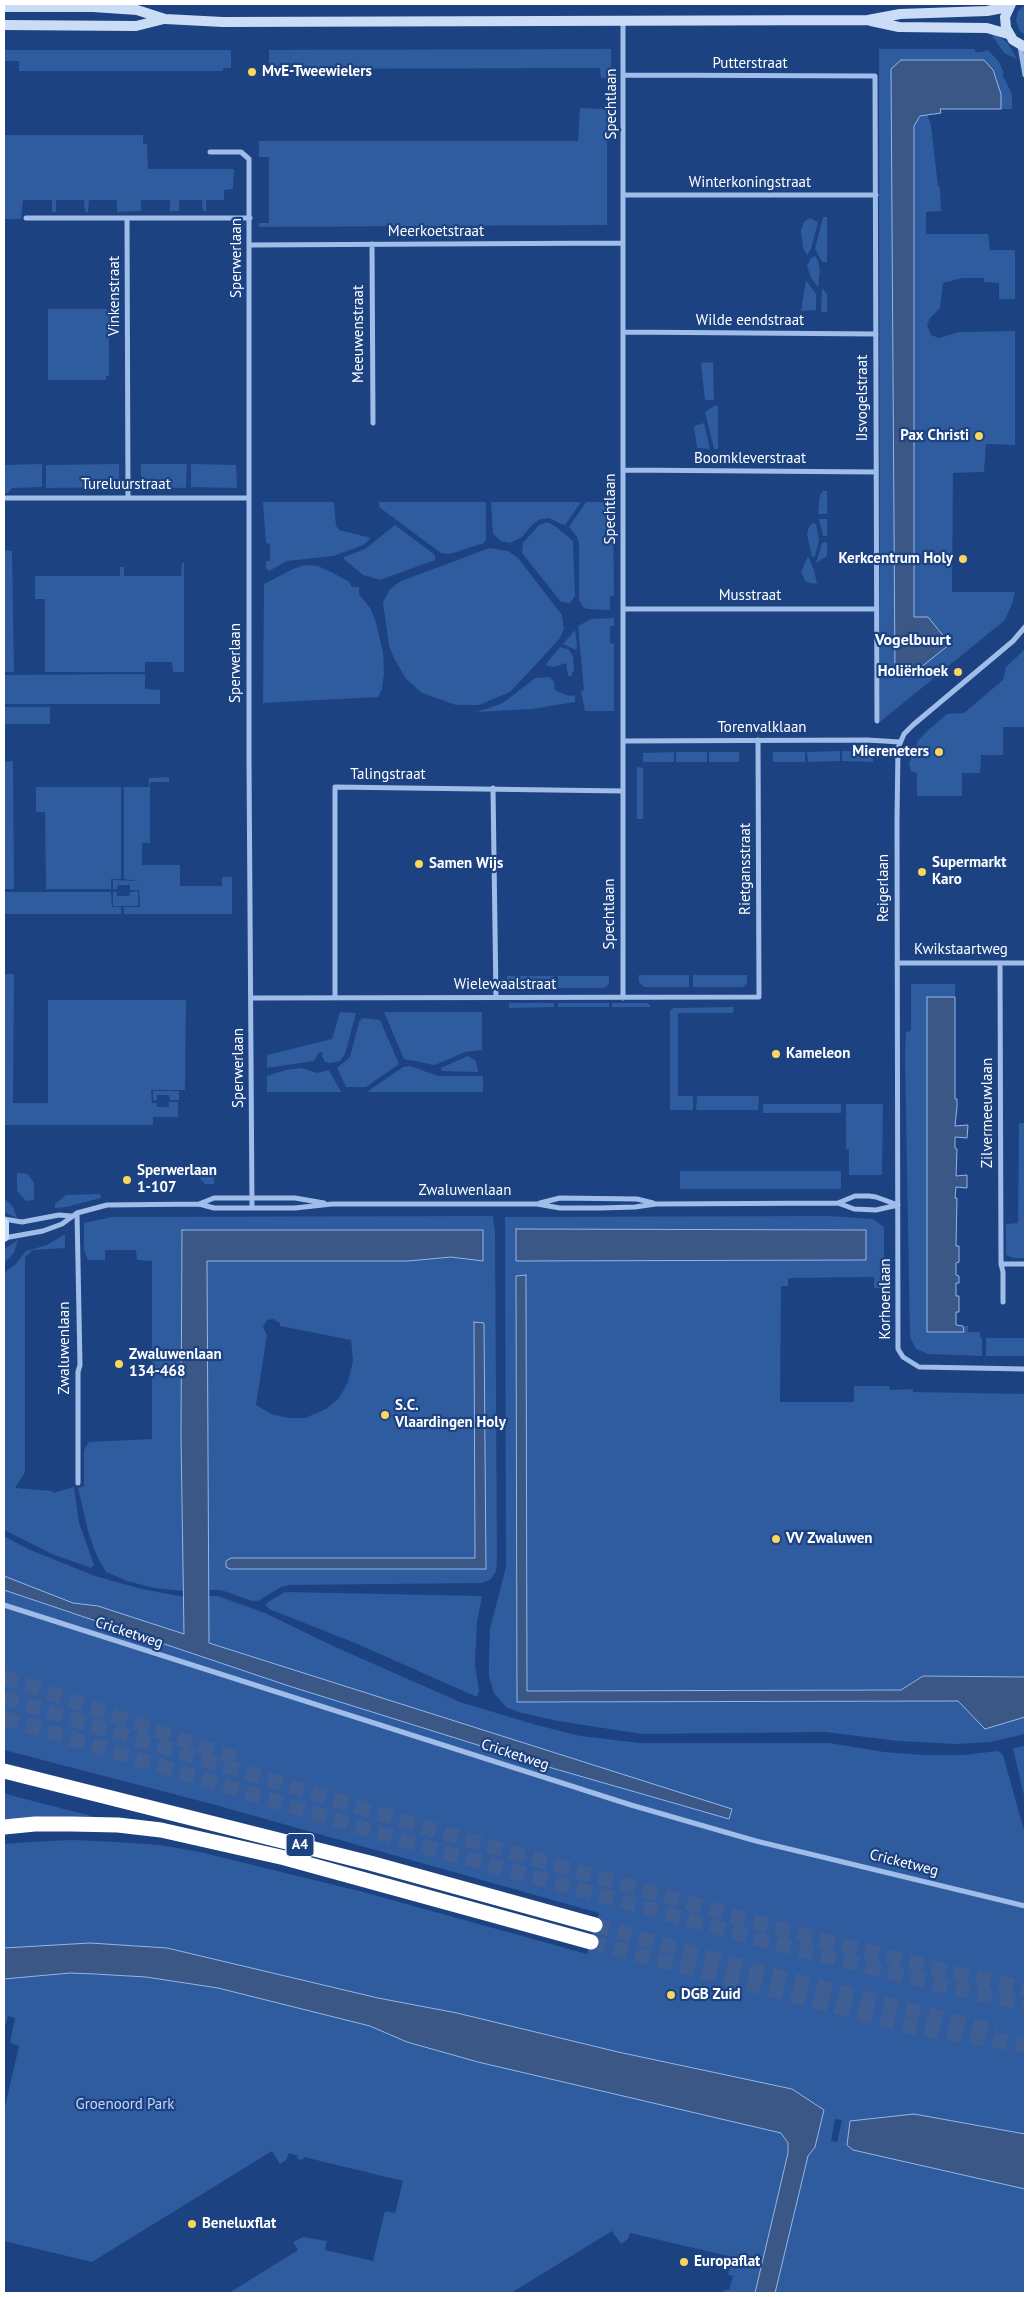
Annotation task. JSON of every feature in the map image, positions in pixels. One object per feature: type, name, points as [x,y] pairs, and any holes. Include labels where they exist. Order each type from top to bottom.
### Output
[{"type":"highway","name":"A4","points":[[4,1772],[370,1863],[595,1925]]},
{"type":"highway","points":[[4,1827],[35,1824],[118,1825],[178,1834],[286,1858],[591,1942]]},
{"type":"street","points":[[4,7],[93,6],[137,10],[165,18],[223,22],[868,20],[900,14],[987,11],[1009,5]]},
{"type":"street","points":[[1008,34],[1005,17],[1009,5]]},
{"type":"street","points":[[4,25],[136,26],[165,18]]},
{"type":"street","points":[[868,20],[899,27],[987,28],[1008,34],[1022,46],[1025,75]]},
{"type":"street","name":"Spechtlaan","points":[[623,21],[623,998]]},
{"type":"street","name":"Putterstraat","points":[[624,75],[875,76]]},
{"type":"street","name":"IJsvogelstraat","points":[[875,76],[877,721]]},
{"type":"street","name":"Sperwerlaan","points":[[210,152],[241,152],[249,159],[252,1208]]},
{"type":"street","name":"Winterkoningstraat","points":[[624,196],[876,194]]},
{"type":"street","points":[[26,218],[250,218]]},
{"type":"street","name":"Vinkenstraat","points":[[127,218],[128,497]]},
{"type":"street","name":"Meeuwenstraat","points":[[372,244],[373,423]]},
{"type":"street","name":"Meerkoetstraat","points":[[250,245],[623,244]]},
{"type":"street","name":"Wilde eendstraat","points":[[623,332],[876,334]]},
{"type":"street","name":"Boomkleverstraat","points":[[624,470],[876,472]]},
{"type":"street","name":"Tureluurstraat","points":[[4,498],[249,498]]},
{"type":"street","name":"Musstraat","points":[[624,609],[876,609]]},
{"type":"street","points":[[900,742],[913,724],[1013,641],[1025,627]]},
{"type":"street","name":"Rietgansstraat","points":[[758,740],[759,997]]},
{"type":"street","name":"Torenvalklaan","points":[[623,741],[868,740],[900,742]]},
{"type":"street","name":"Reigerlaan","points":[[898,1205],[897,769],[900,742]]},
{"type":"street","name":"Talingstraat","points":[[335,998],[334,787],[623,791]]},
{"type":"street","points":[[493,788],[496,998]]},
{"type":"street","name":"Kwikstaartweg","points":[[897,963],[1025,963]]},
{"type":"street","name":"Zilvermeeuwlaan","points":[[1000,963],[1001,1264],[1003,1302]]},
{"type":"street","name":"Wielewaalstraat","points":[[251,998],[759,997]]},
{"type":"street","name":"Zwaluwenlaan","points":[[838,1203],[855,1196],[869,1196],[898,1205]]},
{"type":"street","name":"Zwaluwenlaan","points":[[199,1204],[214,1198],[295,1198],[332,1204]]},
{"type":"street","name":"Zwaluwenlaan","points":[[537,1204],[560,1198],[637,1198],[656,1204]]},
{"type":"street","name":"Zwaluwenlaan","points":[[4,1219],[22,1222],[74,1214],[107,1205],[199,1204],[214,1208],[295,1208],[332,1204],[537,1204],[560,1208],[600,1208],[656,1204],[838,1203],[854,1209],[876,1210],[898,1205]]},
{"type":"street","name":"Korhoenlaan","points":[[898,1205],[898,1349],[903,1357],[911,1364],[928,1368],[1025,1369]]},
{"type":"street","name":"Zwaluwenlaan","points":[[4,1237],[43,1231],[62,1224],[74,1214]]},
{"type":"street","name":"Zwaluwenlaan","points":[[74,1214],[78,1320],[80,1325],[78,1483]]},
{"type":"street","points":[[4,1223],[4,1237]]},
{"type":"street","points":[[1001,1264],[1025,1264]]},
{"type":"street","name":"Cricketweg","points":[[4,1605],[631,1805],[756,1840],[1025,1906]]},
{"type":"green space","points":[[1025,5],[1025,35],[1019,30],[1016,21],[1018,11]]},
{"type":"green space","points":[[991,34],[999,36],[1007,42],[1017,59],[1004,53]]},
{"type":"green space","points":[[611,49],[611,77],[609,78],[601,78],[600,68],[269,69],[269,50]]},
{"type":"green space","points":[[879,49],[975,49],[975,52],[988,50],[999,62],[1004,73],[1002,74],[1012,94],[1012,109],[1001,109],[1001,94],[891,69],[895,673],[914,617],[914,126],[920,116],[927,114],[931,125],[938,187],[940,187],[941,211],[926,212],[926,234],[988,234],[990,250],[1015,250],[1015,299],[999,299],[999,283],[984,282],[984,278],[962,278],[943,283],[940,308],[930,318],[927,325],[931,335],[939,338],[959,332],[1015,331],[1015,445],[986,444],[984,472],[953,473],[952,592],[1015,592],[1013,601],[1005,620],[880,722]]},
{"type":"green space","points":[[4,50],[231,50],[231,68],[223,68],[223,71],[19,71],[19,61],[4,61]]},
{"type":"green space","points":[[580,108],[607,109],[607,225],[259,227],[259,223],[269,223],[269,157],[259,157],[259,141],[578,141]]},
{"type":"green space","points":[[4,135],[143,135],[143,144],[147,144],[148,169],[234,169],[233,189],[224,190],[224,200],[206,200],[206,211],[203,211],[202,200],[179,200],[179,211],[170,211],[170,200],[141,200],[141,211],[117,212],[117,200],[89,200],[88,212],[85,212],[84,200],[56,200],[56,212],[52,212],[52,200],[23,200],[21,219],[4,219]]},
{"type":"green space","points":[[823,217],[827,217],[827,262],[822,262],[815,249]]},
{"type":"green space","points":[[810,218],[818,222],[811,249],[807,255],[803,248],[801,230],[804,222]]},
{"type":"green space","points":[[815,256],[820,270],[818,287],[811,278],[807,266],[811,258]]},
{"type":"green space","points":[[806,280],[816,294],[816,310],[801,311]]},
{"type":"green space","points":[[822,288],[827,294],[827,312],[821,312]]},
{"type":"green space","points":[[48,309],[106,309],[109,312],[109,376],[106,376],[106,380],[48,380]]},
{"type":"green space","points":[[713,362],[714,400],[705,400],[701,363]]},
{"type":"green space","points":[[714,406],[718,406],[718,449],[714,449],[705,412]]},
{"type":"green space","points":[[704,423],[710,449],[697,448],[694,426]]},
{"type":"green space","points":[[42,464],[42,487],[12,488],[8,493],[4,493],[4,465]]},
{"type":"green space","points":[[119,464],[119,487],[46,488],[46,465]]},
{"type":"green space","points":[[141,464],[187,464],[186,488],[141,487]]},
{"type":"green space","points":[[191,464],[236,465],[237,488],[191,487]]},
{"type":"green space","points":[[823,491],[827,491],[827,514],[818,514],[820,495]]},
{"type":"green space","points":[[263,502],[334,502],[336,526],[339,530],[371,538],[363,545],[334,556],[287,561],[269,571],[266,568],[266,561],[270,561],[270,544],[266,543]]},
{"type":"green space","points":[[379,502],[486,502],[486,539],[484,543],[450,554],[441,553],[379,507]]},
{"type":"green space","points":[[491,502],[581,502],[565,525],[549,518],[541,519],[534,523],[522,537],[510,543],[501,541],[493,534]]},
{"type":"green space","points":[[586,502],[613,502],[614,596],[610,596],[610,610],[587,609],[582,606],[579,599],[579,544],[577,537],[569,527]]},
{"type":"green space","points":[[819,519],[827,519],[827,536],[823,536]]},
{"type":"green space","points":[[547,522],[573,541],[575,596],[570,603],[561,602],[522,553],[523,543],[538,526]]},
{"type":"green space","points":[[813,523],[816,524],[819,540],[815,556],[812,557],[807,534],[809,527]]},
{"type":"green space","points":[[395,525],[435,555],[435,560],[380,580],[363,575],[344,559],[344,557],[365,549]]},
{"type":"green space","points":[[827,542],[827,556],[816,563],[822,543]]},
{"type":"green space","points":[[490,548],[508,551],[518,558],[562,615],[564,629],[560,638],[510,692],[479,705],[456,705],[422,693],[406,679],[389,646],[383,602],[390,589],[401,581]]},
{"type":"green space","points":[[4,550],[12,551],[14,672],[4,672]]},
{"type":"green space","points":[[808,556],[817,584],[806,582],[801,572]]},
{"type":"green space","points":[[182,563],[184,563],[184,672],[173,672],[172,662],[145,662],[145,672],[45,672],[45,599],[35,599],[35,576],[120,576],[120,567],[124,567],[124,576],[181,576]]},
{"type":"green space","points":[[305,565],[318,566],[348,581],[352,587],[359,587],[359,594],[370,608],[375,619],[383,652],[384,673],[382,689],[378,697],[263,703],[264,584]]},
{"type":"green space","points":[[614,618],[614,626],[610,626],[610,643],[614,644],[614,711],[585,711],[581,691],[584,690],[578,626],[591,619]]},
{"type":"green space","points":[[575,630],[577,646],[576,650],[563,644]]},
{"type":"green space","points":[[560,647],[568,649],[573,656],[574,672],[572,672],[572,676],[568,676],[566,663],[554,667],[545,665]]},
{"type":"green space","points":[[1025,649],[1025,727],[1003,727],[1003,755],[981,755],[980,773],[962,773],[962,796],[917,796],[917,773],[911,771],[909,763],[918,741],[947,714],[964,713],[1003,680],[1006,667]]},
{"type":"green space","points":[[145,674],[145,689],[160,690],[160,704],[4,704],[4,675]]},
{"type":"green space","points":[[549,677],[554,682],[555,690],[569,696],[575,695],[575,702],[532,709],[477,712],[503,703],[535,678]]},
{"type":"green space","points":[[4,707],[50,707],[50,724],[4,724]]},
{"type":"green space","points":[[840,751],[840,761],[808,762],[807,752]]},
{"type":"green space","points":[[842,751],[873,752],[873,762],[842,761]]},
{"type":"green space","points":[[674,752],[674,762],[643,762],[643,753]]},
{"type":"green space","points":[[676,752],[707,752],[707,762],[676,762]]},
{"type":"green space","points":[[709,752],[739,752],[739,762],[709,762]]},
{"type":"green space","points":[[773,752],[805,752],[805,762],[773,762]]},
{"type":"green space","points":[[13,761],[14,889],[4,889],[4,762]]},
{"type":"green space","points":[[637,767],[643,768],[643,819],[637,819]]},
{"type":"green space","points":[[169,777],[169,782],[150,782],[150,843],[142,843],[142,865],[180,865],[180,886],[222,886],[222,877],[232,877],[232,914],[124,914],[124,907],[140,907],[139,888],[139,890],[130,890],[130,885],[118,885],[117,889],[113,889],[113,880],[139,881],[124,879],[124,787],[149,787],[149,778]]},
{"type":"green space","points":[[36,787],[121,787],[121,879],[111,879],[111,889],[46,889],[45,812],[36,812]]},
{"type":"green space","points":[[138,891],[138,906],[113,906],[113,892],[117,892],[117,896],[129,896],[130,892]]},
{"type":"green space","points":[[4,892],[111,892],[112,907],[121,907],[121,914],[4,914]]},
{"type":"green space","points":[[4,974],[14,974],[13,1103],[48,1103],[48,1000],[186,1000],[185,1090],[151,1090],[152,1103],[156,1103],[157,1107],[169,1107],[169,1102],[178,1102],[178,1117],[153,1117],[153,1125],[4,1125]]},
{"type":"green space","points":[[639,975],[689,975],[689,987],[644,987],[639,982]]},
{"type":"green space","points":[[693,975],[747,975],[747,983],[743,987],[693,987]]},
{"type":"green space","points":[[507,976],[554,976],[554,988],[514,988],[507,981]]},
{"type":"green space","points":[[558,976],[609,976],[609,984],[604,988],[558,988]]},
{"type":"green space","points":[[911,984],[955,984],[955,997],[927,997],[927,1331],[964,1331],[963,1326],[968,1326],[968,1332],[980,1332],[982,1356],[928,1354],[916,1349],[910,1337],[905,1055],[906,1032],[911,1031]]},
{"type":"green space","points":[[509,1003],[554,1003],[554,1007],[509,1008]]},
{"type":"green space","points":[[558,1003],[609,1003],[609,1007],[558,1007]]},
{"type":"green space","points":[[612,1003],[648,1003],[651,1007],[612,1007]]},
{"type":"green space","points":[[734,1007],[733,1013],[678,1013],[678,1096],[693,1096],[693,1110],[670,1110],[670,1011],[673,1008]]},
{"type":"green space","points":[[340,1012],[356,1013],[345,1054],[340,1061],[325,1062],[322,1056],[323,1053],[319,1052],[314,1061],[267,1068],[267,1055],[332,1039]]},
{"type":"green space","points":[[384,1012],[482,1012],[482,1050],[465,1052],[435,1065],[404,1059]]},
{"type":"green space","points":[[362,1018],[380,1020],[399,1064],[366,1087],[346,1087],[337,1068],[350,1057],[359,1022]]},
{"type":"green space","points":[[468,1056],[476,1061],[478,1072],[442,1071],[441,1068]]},
{"type":"green space","points":[[410,1066],[438,1076],[483,1076],[483,1092],[367,1092],[403,1067]]},
{"type":"green space","points":[[301,1068],[317,1073],[329,1070],[341,1092],[267,1092],[267,1076]]},
{"type":"green space","points":[[153,1091],[179,1091],[179,1100],[170,1100],[169,1095],[157,1095],[157,1100],[153,1100]]},
{"type":"green space","points":[[697,1096],[759,1096],[758,1110],[696,1110]]},
{"type":"green space","points":[[763,1104],[841,1104],[841,1113],[763,1113]]},
{"type":"green space","points":[[846,1104],[883,1104],[882,1175],[849,1175],[849,1149],[846,1149]]},
{"type":"green space","points":[[1019,1123],[1025,1123],[1025,1258],[1013,1258],[1006,1255],[1006,1224],[1018,1223]]},
{"type":"green space","points":[[680,1171],[841,1171],[841,1189],[680,1189]]},
{"type":"green space","points":[[17,1173],[28,1174],[34,1183],[34,1200],[26,1201],[17,1191]]},
{"type":"green space","points":[[214,1174],[214,1184],[205,1184],[197,1175]]},
{"type":"green space","points":[[100,1194],[101,1198],[55,1208],[55,1204],[66,1195]]},
{"type":"green space","points":[[4,1198],[13,1207],[17,1218],[4,1212]]},
{"type":"green space","points":[[493,1216],[495,1233],[497,1557],[496,1571],[491,1579],[482,1583],[291,1585],[281,1587],[258,1601],[252,1601],[221,1590],[209,1590],[207,1261],[408,1261],[451,1257],[483,1261],[483,1230],[182,1230],[181,1435],[184,1591],[154,1588],[127,1581],[106,1572],[96,1554],[88,1531],[78,1488],[84,1486],[84,1450],[89,1442],[152,1439],[152,1261],[137,1260],[136,1250],[105,1250],[105,1260],[88,1260],[84,1251],[84,1223],[112,1217]],"holes":[[[273,1319],[280,1323],[280,1326],[351,1340],[353,1361],[348,1382],[339,1398],[326,1409],[305,1418],[289,1418],[271,1414],[256,1405],[267,1335],[263,1327],[267,1320]],[[474,1323],[484,1323],[486,1569],[228,1559],[475,1558]]]},
{"type":"green space","name":"VV Zwaluwen","points":[[828,1216],[873,1219],[884,1227],[884,1288],[874,1288],[874,1277],[791,1278],[788,1279],[788,1286],[781,1286],[780,1402],[854,1402],[854,1386],[889,1386],[890,1390],[913,1389],[913,1392],[1025,1394],[1025,1677],[923,1676],[901,1690],[527,1691],[526,1276],[517,1276],[517,1702],[958,1701],[985,1729],[1025,1717],[1025,1734],[990,1742],[955,1744],[898,1741],[825,1732],[642,1734],[558,1721],[518,1712],[506,1707],[494,1693],[489,1677],[490,1629],[506,1567],[505,1217]],"holes":[[[516,1229],[866,1230],[866,1260],[516,1261]]]},
{"type":"green space","points":[[65,1234],[65,1248],[32,1250],[25,1257],[25,1472],[15,1488],[52,1491],[53,1493],[74,1487],[79,1523],[94,1565],[91,1568],[52,1554],[4,1530],[4,1273],[16,1264],[26,1251],[47,1245]]},
{"type":"green space","points":[[18,1240],[14,1253],[4,1263],[4,1249]]},
{"type":"green space","points":[[986,1338],[1025,1338],[1025,1356],[986,1356]]},
{"type":"green space","points":[[4,1536],[28,1549],[95,1576],[142,1589],[184,1597],[184,1634],[98,1606],[73,1603],[4,1576]]},
{"type":"green space","name":"Groenoord Park","points":[[4,1590],[289,1686],[545,1766],[729,1819],[731,1809],[209,1643],[209,1596],[218,1596],[265,1613],[333,1646],[460,1702],[580,1736],[640,1743],[829,1743],[884,1752],[923,1755],[963,1755],[998,1751],[1003,1755],[1025,1834],[1025,2134],[914,2114],[850,2121],[1025,2179],[1025,2293],[723,2293],[724,2290],[729,2290],[733,2276],[728,2275],[732,2257],[630,2233],[628,2239],[621,2244],[612,2231],[511,2293],[229,2293],[298,2250],[293,2242],[303,2237],[327,2241],[325,2250],[373,2261],[385,2211],[395,2213],[403,2181],[304,2157],[303,2160],[297,2159],[298,2156],[289,2153],[286,2160],[280,2164],[272,2151],[92,2262],[4,2241],[4,2111],[19,2046],[10,2043],[15,2018],[8,2016],[4,2030],[4,1978],[70,1973],[95,1974],[146,1977],[218,1988],[370,2026],[407,2042],[478,2062],[764,2129],[824,2110],[791,2089],[618,2052],[457,2013],[378,1998],[167,1948],[90,1943],[4,1948],[4,1844],[29,1842],[72,1840],[117,1842],[160,1845],[200,1852],[363,1892],[587,1954],[599,1913],[212,1804],[4,1750]],"holes":[[[835,2119],[842,2120],[837,2142],[831,2141]]]},
{"type":"green space","points":[[285,1592],[482,1596],[477,1622],[475,1664],[479,1691],[477,1697],[355,1643],[269,1609],[266,1605],[268,1602]]},
{"type":"green space","points":[[1025,1746],[1025,1800],[1013,1748]]},
{"type":"green space","points":[[4,1793],[10,1795],[99,1818],[4,1822]]},
{"type":"shaded area","points":[[901,60],[984,60],[993,70],[1001,94],[1001,109],[940,109],[941,113],[920,116],[914,126],[914,617],[928,617],[950,644],[915,672],[895,674],[891,69]]},
{"type":"shaded area","points":[[927,997],[955,997],[955,1099],[957,1099],[957,1107],[955,1126],[968,1125],[967,1138],[955,1137],[955,1148],[957,1149],[956,1176],[967,1175],[967,1188],[956,1187],[955,1198],[957,1198],[956,1246],[959,1246],[959,1262],[956,1263],[956,1275],[959,1276],[959,1283],[956,1283],[956,1296],[959,1296],[959,1312],[956,1312],[956,1325],[963,1326],[964,1332],[927,1332]]},
{"type":"shaded area","points":[[516,1229],[866,1230],[866,1260],[516,1261]]},
{"type":"shaded area","points":[[182,1230],[483,1230],[483,1261],[451,1257],[408,1261],[207,1261],[209,1643],[732,1809],[729,1819],[545,1766],[289,1686],[4,1590],[4,1576],[73,1603],[98,1606],[184,1634],[181,1435]]},
{"type":"shaded area","points":[[526,1275],[527,1691],[901,1690],[923,1676],[1025,1677],[1025,1717],[985,1729],[958,1701],[517,1702],[516,1276]]},
{"type":"shaded area","points":[[474,1322],[484,1323],[486,1569],[230,1569],[226,1567],[226,1561],[231,1558],[475,1558]]},
{"type":"shaded area","points":[[90,1943],[167,1948],[378,1998],[457,2013],[618,2052],[792,2089],[824,2110],[815,2147],[808,2156],[775,2293],[755,2293],[788,2153],[788,2143],[781,2133],[478,2062],[407,2042],[370,2026],[218,1988],[146,1977],[95,1974],[70,1973],[4,1979],[4,1948]]},
{"type":"shaded area","points":[[914,2114],[1025,2134],[1025,2189],[853,2150],[847,2145],[850,2121]]},
{"type":"tunnel","points":[[4,1677],[235,1758]]},
{"type":"tunnel","points":[[4,1698],[423,1827],[773,1927],[932,1968],[1025,1989]]},
{"type":"tunnel","points":[[4,1718],[418,1845],[769,1942],[1025,2004]]},
{"type":"tunnel","points":[[595,1925],[761,1972],[997,2032]]},
{"type":"tunnel","points":[[591,1942],[917,2028],[1025,2045]]},
{"type":"place","name":"MvE-Tweewielers","points":[[252,72]]},
{"type":"place","name":"Pax Christi","points":[[979,436]]},
{"type":"place","name":"Kerkcentrum Holy","points":[[963,559]]},
{"type":"place","name":"Holiërhoek","points":[[958,672]]},
{"type":"place","name":"Miereneters","points":[[939,752]]},
{"type":"place","name":"Samen Wijs","points":[[419,864]]},
{"type":"place","name":"Supermarkt Karo","points":[[922,872]]},
{"type":"place","name":"Kameleon","points":[[776,1054]]},
{"type":"place","name":"Sperwerlaan 1-107","points":[[127,1180]]},
{"type":"place","name":"Zwaluwenlaan 134-468","points":[[119,1364]]},
{"type":"place","name":"S.C. Vlaardingen Holy","points":[[385,1415]]},
{"type":"place","name":"VV Zwaluwen","points":[[776,1539]]},
{"type":"place","name":"DGB Zuid","points":[[671,1995]]},
{"type":"place","name":"Beneluxflat","points":[[192,2224]]},
{"type":"place","name":"Europaflat","points":[[684,2262]]},
{"type":"district","name":"Vogelbuurt","points":[[913,640]]}]
